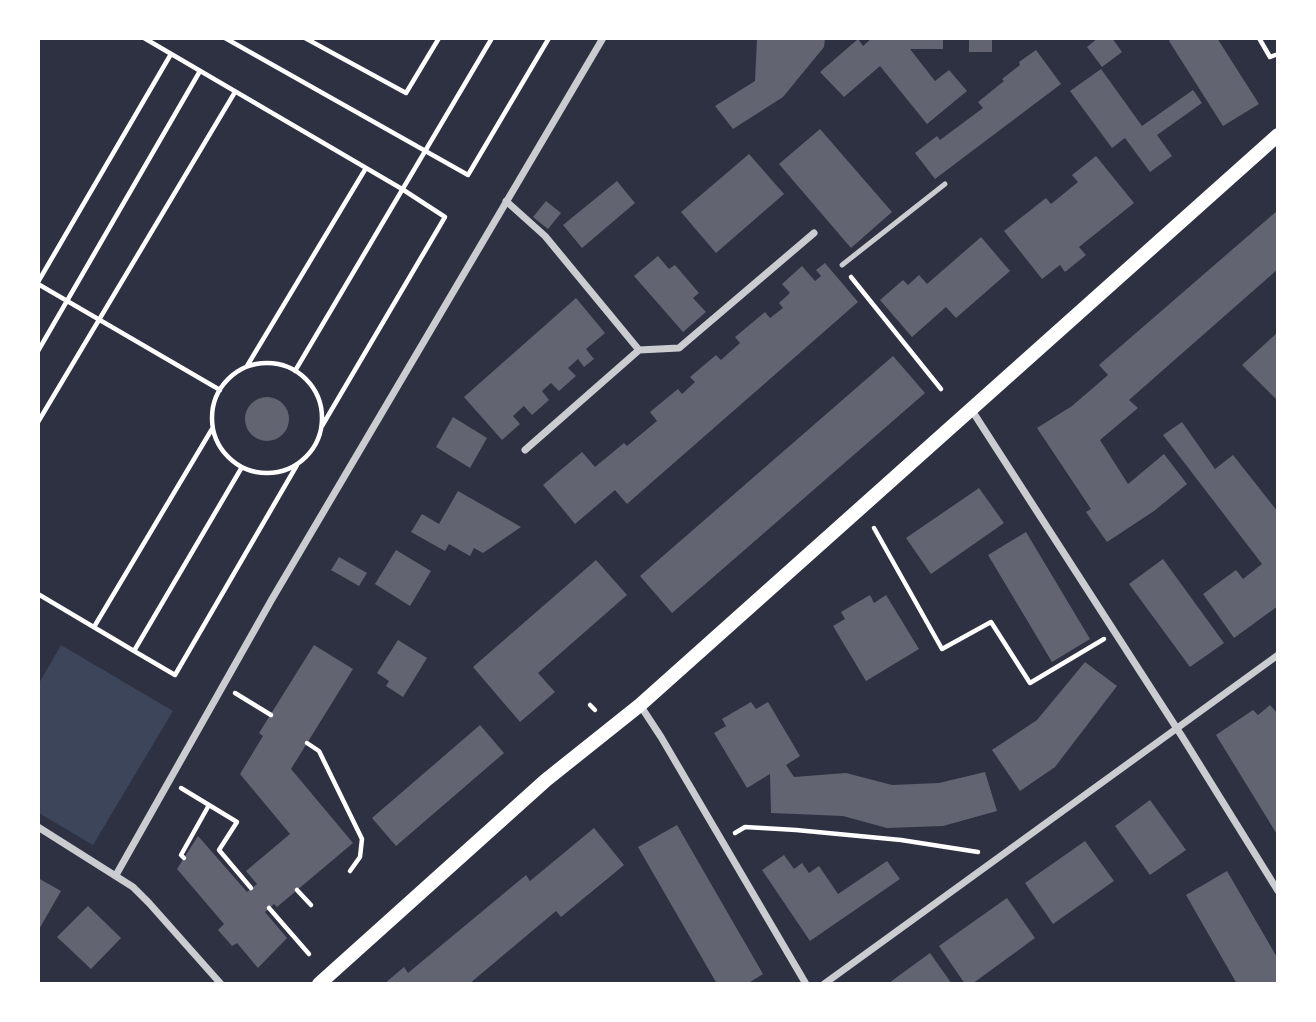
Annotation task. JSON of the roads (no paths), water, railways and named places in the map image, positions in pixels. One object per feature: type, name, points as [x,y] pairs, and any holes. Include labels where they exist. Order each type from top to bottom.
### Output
[{"type":"main road","points":[[318,984],[545,780],[640,705],[1278,135]]},
{"type":"street","points":[[116,876],[279,586],[603,38]]},
{"type":"street","points":[[506,201],[545,236],[639,350]]},
{"type":"street","points":[[525,450],[639,350],[679,348],[814,233]]},
{"type":"street","points":[[971,409],[1278,891]]},
{"type":"street","points":[[824,984],[1278,655]]},
{"type":"street","points":[[640,705],[806,984]]},
{"type":"street","points":[[38,827],[116,876],[149,902],[221,984]]},
{"type":"lane","points":[[842,265],[945,184]]}]
